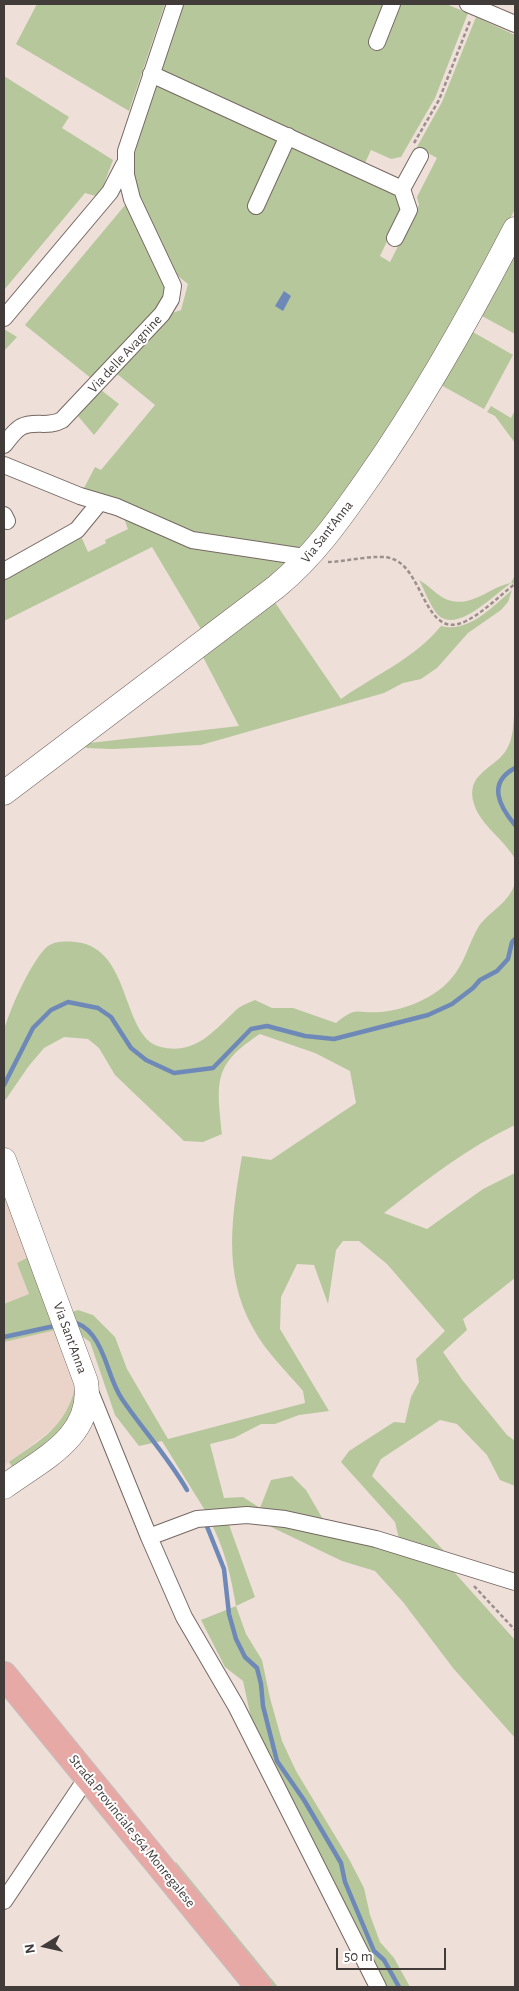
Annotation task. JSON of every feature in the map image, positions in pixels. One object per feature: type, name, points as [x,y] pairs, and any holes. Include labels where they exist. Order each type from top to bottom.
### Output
[{"type":"main road","name":"Strada Provinciale 564 Monregalese","points":[[4,1675],[259,1987]]},
{"type":"street","name":"Via delle Avagnine","points":[[4,318],[110,192],[122,174],[126,151],[175,4]]},
{"type":"street","points":[[377,42],[392,4]]},
{"type":"street","points":[[470,9],[515,24]]},
{"type":"street","points":[[151,74],[402,189]]},
{"type":"street","points":[[256,206],[288,136]]},
{"type":"street","points":[[395,238],[409,210],[402,189],[415,153]]},
{"type":"street","name":"Via delle Avagnine","points":[[4,445],[22,427],[33,424],[50,425],[62,420],[162,314],[171,299],[173,286],[170,275],[132,199],[125,163]]},
{"type":"street","name":"Via Sant'Anna","points":[[4,793],[276,587],[307,561],[345,511],[408,417],[462,331],[515,229]]},
{"type":"street","points":[[4,465],[200,542],[298,556],[307,561]]},
{"type":"street","points":[[4,570],[78,530],[100,502]]},
{"type":"street","name":"Via Sant'Anna","points":[[4,1160],[86,1382],[85,1412],[76,1432],[4,1487]]},
{"type":"street","points":[[86,1382],[149,1537],[184,1617],[236,1706],[378,1987]]},
{"type":"street","points":[[149,1537],[197,1519],[247,1515],[285,1519],[376,1539],[515,1582]]},
{"type":"street","points":[[4,1901],[88,1776]]},
{"type":"path","points":[[415,153],[439,100],[470,9]]},
{"type":"path","points":[[307,561],[329,562],[381,557],[393,559],[412,576],[435,617],[447,624],[456,624],[468,620],[515,584]]},
{"type":"path","points":[[469,1582],[515,1630]]},
{"type":"shaded area","points":[[4,1176],[75,1386],[67,1414],[59,1424],[4,1466]]},
{"type":"green space","points":[[37,4],[165,4],[129,111],[16,44]]},
{"type":"green space","points":[[184,4],[446,4],[468,13],[435,98],[401,157],[391,159],[371,150],[365,163],[162,70]]},
{"type":"green space","points":[[476,17],[515,35],[515,209],[451,334],[407,404],[303,550],[193,533],[83,490],[95,467],[101,470],[155,405],[116,373],[172,313],[181,310],[188,284],[178,276],[151,225],[139,198],[133,174],[135,153],[157,85],[278,140],[261,212],[291,146],[399,195],[403,208],[380,256],[390,262],[419,205],[417,197],[437,158],[417,147],[442,102]]},
{"type":"green space","points":[[4,76],[69,117],[62,128],[113,160],[99,197],[85,193],[4,290]]},
{"type":"green space","points":[[126,204],[162,278],[165,286],[163,302],[92,379],[25,325]]},
{"type":"green space","points":[[515,253],[515,334],[482,316]]},
{"type":"green space","points":[[4,329],[17,337],[4,351]]},
{"type":"green space","points":[[473,332],[513,355],[484,409],[441,385]]},
{"type":"green space","points":[[101,390],[119,404],[94,435],[78,416]]},
{"type":"green space","points":[[491,406],[511,418],[515,410],[515,443],[495,416],[487,412]]},
{"type":"green space","points":[[123,516],[293,562],[202,631],[152,547],[4,621],[4,577],[80,534],[88,552],[106,543],[105,540],[128,529]]},
{"type":"green space","points":[[515,575],[515,584],[511,583]]},
{"type":"green space","points":[[419,580],[444,598],[457,602],[473,599],[511,583],[476,610],[455,620],[446,620],[435,611]]},
{"type":"green space","points":[[512,590],[508,602],[501,610],[468,633],[437,668],[421,679],[403,683],[384,693],[201,745],[112,749],[87,748],[81,744],[239,726],[202,655],[274,601],[341,699],[419,648],[441,626],[461,626],[470,622],[488,611]]},
{"type":"green space","points":[[515,703],[515,859],[477,812],[472,794],[473,786],[477,779],[500,758],[508,747],[512,735]]},
{"type":"green space","points":[[515,883],[515,1125],[464,1154],[384,1213],[427,1229],[483,1189],[515,1173],[515,1278],[463,1319],[467,1330],[443,1352],[463,1381],[507,1435],[515,1441],[515,1486],[500,1480],[487,1455],[457,1424],[440,1420],[381,1459],[372,1476],[448,1555],[399,1539],[395,1522],[341,1462],[349,1451],[394,1422],[405,1423],[411,1397],[419,1382],[416,1359],[445,1331],[387,1264],[359,1241],[343,1241],[336,1250],[328,1304],[314,1265],[297,1264],[281,1297],[280,1329],[329,1411],[299,1415],[275,1424],[261,1424],[234,1438],[210,1444],[224,1498],[243,1497],[260,1508],[271,1480],[292,1476],[306,1490],[324,1521],[206,1512],[162,1441],[139,1446],[115,1415],[90,1342],[79,1334],[69,1313],[78,1310],[93,1315],[115,1337],[127,1369],[168,1439],[305,1403],[303,1391],[264,1345],[243,1307],[233,1265],[232,1244],[235,1200],[242,1156],[271,1160],[356,1103],[350,1071],[315,1053],[260,1034],[233,1055],[221,1076],[219,1101],[222,1134],[203,1142],[184,1141],[115,1075],[99,1048],[88,1039],[64,1037],[44,1048],[28,1067],[4,1102],[2,1055],[4,1030],[22,985],[35,962],[48,946],[60,942],[78,942],[98,951],[110,963],[119,979],[139,1029],[148,1040],[161,1047],[173,1049],[194,1045],[211,1034],[237,1009],[255,1000],[272,1008],[293,1008],[336,1023],[353,1012],[381,1012],[400,1009],[427,998],[436,992],[455,974],[479,926],[509,896]]},
{"type":"green space","points":[[33,1255],[60,1329],[4,1342],[4,1304],[29,1294],[17,1263]]},
{"type":"green space","points":[[75,1386],[78,1387],[70,1425],[15,1471],[9,1462],[51,1431],[59,1422],[66,1412]]},
{"type":"green space","points":[[228,1522],[255,1597],[236,1606],[227,1563],[211,1523]]},
{"type":"green space","points":[[263,1523],[306,1529],[396,1551],[454,1572],[515,1640],[515,1738],[453,1668],[403,1602],[375,1571],[342,1561]]},
{"type":"green space","points":[[236,1606],[246,1634],[262,1660],[282,1741],[296,1771],[349,1859],[364,1888],[370,1915],[380,1942],[394,1958],[410,1987],[385,1987],[254,1732],[243,1681],[225,1667],[201,1620]]},
{"type":"green space","points":[[176,1862],[278,1987],[268,1987],[172,1867]]},
{"type":"water","points":[[284,291],[291,296],[283,311],[275,306]]},
{"type":"waterway","points":[[515,768],[506,774],[498,788],[498,795],[504,810],[515,825]]},
{"type":"waterway","points":[[4,1085],[33,1028],[51,1010],[68,1002],[98,1008],[111,1017],[131,1048],[146,1060],[174,1073],[213,1068],[251,1029],[267,1026],[305,1036],[334,1039],[428,1015],[452,1004],[473,988],[480,980],[497,971],[508,959],[512,942],[515,939]]},
{"type":"waterway","points":[[71,1322],[83,1326],[98,1343],[122,1399],[172,1466],[187,1490]]},
{"type":"waterway","points":[[4,1337],[59,1325]]},
{"type":"waterway","points":[[206,1524],[224,1569],[229,1614],[236,1639],[245,1657],[257,1668],[263,1706],[277,1761],[304,1800],[341,1863],[345,1882],[374,1951],[384,1960],[399,1987]]}]
